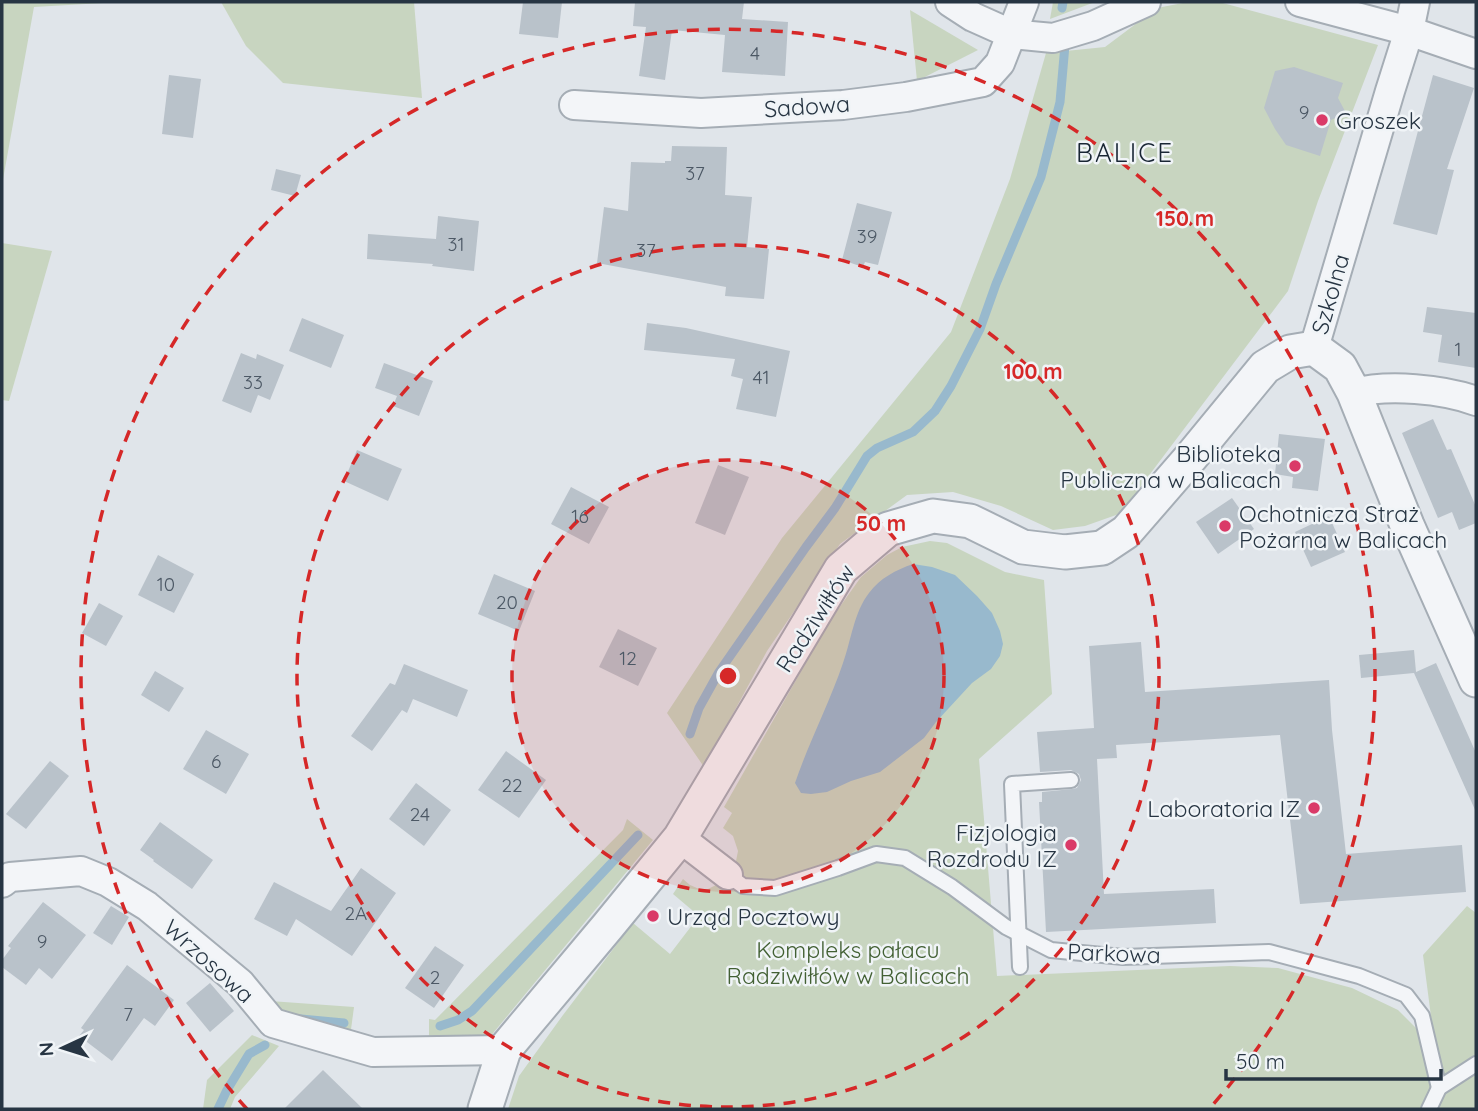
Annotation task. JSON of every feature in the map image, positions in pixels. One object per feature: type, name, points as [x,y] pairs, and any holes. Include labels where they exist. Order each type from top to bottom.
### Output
[{"type":"street","points":[[950,2],[973,18],[1011,34],[1053,38],[1093,26],[1146,2]]},
{"type":"street","name":"Sadowa","points":[[574,105],[701,113],[844,105],[906,97],[983,82],[1000,63],[1024,2]]},
{"type":"street","points":[[1300,2],[1409,31],[1476,54]]},
{"type":"street","name":"Szkolna","points":[[1415,2],[1409,31],[1314,348],[1340,367],[1354,393],[1407,525],[1476,680]]},
{"type":"street","name":"Radziwiłłów","points":[[485,1109],[504,1050],[680,838],[841,569],[888,529],[933,516],[970,522],[1023,547],[1065,552],[1102,548],[1126,532],[1265,367],[1290,352],[1314,348]]},
{"type":"street","points":[[1354,393],[1370,389],[1420,389],[1463,396],[1476,401]]},
{"type":"street","name":"Parkowa","points":[[680,838],[727,875]]},
{"type":"street","name":"Wrzosowa","points":[[2,883],[10,877],[81,871],[108,882],[147,906],[240,984],[273,1023],[373,1052],[504,1050]]},
{"type":"lane","points":[[1020,967],[1012,784],[1071,780]]},
{"type":"lane","name":"Parkowa","points":[[727,875],[743,886],[775,888],[876,854],[905,858],[953,887],[1006,927],[1051,950],[1123,957],[1269,952],[1359,976],[1406,995],[1422,1016],[1439,1088]]},
{"type":"lane","points":[[1429,1109],[1439,1088],[1476,1064]]},
{"type":"green space","points":[[2,2],[105,2],[34,7],[2,185]]},
{"type":"green space","points":[[221,2],[414,2],[422,98],[283,83],[246,46]]},
{"type":"green space","points":[[1053,2],[1095,2],[1050,19]]},
{"type":"green space","points":[[1188,2],[1219,2],[1378,45],[1318,201],[1288,291],[1141,486],[1133,509],[1085,526],[1053,530],[1001,506],[953,492],[907,495],[840,544],[767,651],[704,767],[667,713],[782,538],[951,332],[1010,179],[1046,53],[1105,47],[1157,8]]},
{"type":"green space","points":[[910,10],[978,50],[917,81]]},
{"type":"green space","points":[[2,243],[52,251],[9,401],[2,400]]},
{"type":"green space","name":"Kompleks pałacu Radziwiłłów w Balicach","points":[[930,541],[947,543],[1005,572],[1044,580],[1052,694],[979,759],[997,976],[1230,966],[1278,968],[1352,988],[1398,1010],[1435,1047],[1423,955],[1467,906],[1476,913],[1476,1109],[508,1109],[519,1076],[633,923],[670,954],[699,916],[673,894],[683,879],[704,891],[720,883],[735,866],[738,851],[733,836],[723,828],[732,813],[724,807],[829,622],[861,577],[887,555],[902,547]]},
{"type":"green space","points":[[627,819],[653,840],[489,1038],[429,1040],[429,1019],[435,1020],[623,830]]},
{"type":"green space","points":[[270,1001],[354,1007],[350,1037],[294,1025]]},
{"type":"green space","points":[[252,1035],[279,1046],[235,1097],[230,1109],[203,1109],[207,1080]]},
{"type":"water","points":[[913,564],[955,575],[977,596],[992,613],[1000,631],[1003,644],[1000,656],[991,669],[972,683],[924,738],[880,772],[827,792],[801,793],[795,783],[846,654],[860,609],[878,583]]},
{"type":"building","points":[[523,2],[562,2],[558,38],[519,34]]},
{"type":"building","points":[[635,2],[744,2],[742,19],[788,22],[785,76],[722,72],[725,35],[672,30],[665,80],[639,76],[646,27],[633,26]]},
{"type":"building","points":[[1294,67],[1343,83],[1338,98],[1346,113],[1331,120],[1320,156],[1286,145],[1264,108],[1275,71]]},
{"type":"building","points":[[169,75],[201,79],[193,138],[162,134]]},
{"type":"building","points":[[1433,75],[1474,88],[1447,169],[1454,170],[1437,235],[1393,224]]},
{"type":"building","points":[[672,146],[727,147],[725,195],[752,197],[747,247],[769,249],[764,299],[725,296],[726,287],[597,263],[604,207],[628,211],[631,162],[671,161]]},
{"type":"building","points":[[276,169],[301,175],[295,196],[271,190]]},
{"type":"building","points":[[857,203],[892,212],[878,265],[865,262],[863,267],[842,260]]},
{"type":"building","points":[[438,216],[479,221],[474,271],[432,266],[433,264],[367,259],[368,234],[436,239]]},
{"type":"building","points":[[1427,307],[1476,313],[1476,368],[1438,362],[1442,335],[1423,332]]},
{"type":"building","points":[[302,318],[344,335],[331,368],[289,351]]},
{"type":"building","points":[[647,323],[686,328],[790,351],[776,417],[736,409],[743,379],[731,376],[735,359],[644,350]]},
{"type":"building","points":[[241,353],[256,359],[257,354],[284,365],[270,400],[258,395],[251,413],[222,401]]},
{"type":"building","points":[[384,363],[433,381],[419,416],[393,406],[397,396],[375,388]]},
{"type":"building","points":[[1433,419],[1447,450],[1451,449],[1476,507],[1476,523],[1459,530],[1452,512],[1438,518],[1402,433]]},
{"type":"building","name":"Biblioteka Publiczna w Balicach","points":[[1279,434],[1325,439],[1318,491],[1292,488],[1293,477],[1275,474]]},
{"type":"building","points":[[357,450],[402,469],[388,501],[344,481]]},
{"type":"building","points":[[718,465],[749,477],[725,535],[695,523]]},
{"type":"building","points":[[571,487],[609,507],[589,544],[551,524]]},
{"type":"building","name":"Ochotnicza Straż Pożarna w Balicach","points":[[1232,498],[1254,529],[1218,554],[1196,522]]},
{"type":"building","points":[[1329,516],[1345,552],[1311,567],[1295,532]]},
{"type":"building","points":[[158,555],[194,574],[174,613],[138,595]]},
{"type":"building","points":[[494,574],[535,591],[519,631],[478,614]]},
{"type":"building","points":[[99,603],[123,616],[106,646],[82,633]]},
{"type":"building","points":[[618,629],[657,648],[638,686],[599,667]]},
{"type":"building","name":"Laboratoria IZ","points":[[1141,642],[1145,692],[1329,680],[1346,854],[1462,845],[1466,892],[1300,904],[1280,735],[1116,745],[1117,758],[1097,759],[1104,894],[1214,889],[1216,923],[1046,932],[1039,802],[1042,802],[1042,792],[1077,788],[1081,780],[1079,774],[1071,770],[1040,772],[1037,732],[1094,728],[1089,646]]},
{"type":"building","points":[[1414,650],[1416,672],[1436,663],[1476,753],[1476,812],[1414,673],[1361,678],[1359,655]]},
{"type":"building","points":[[404,664],[468,690],[457,717],[413,699],[407,713],[402,710],[372,751],[351,736],[390,683],[395,685]]},
{"type":"building","points":[[155,671],[184,688],[169,712],[141,695]]},
{"type":"building","points":[[206,730],[249,754],[226,794],[183,769]]},
{"type":"building","points":[[506,751],[546,780],[519,818],[478,790]]},
{"type":"building","points":[[50,761],[69,776],[26,829],[6,814]]},
{"type":"building","points":[[416,783],[451,810],[424,846],[389,819]]},
{"type":"building","points":[[160,822],[213,860],[192,889],[140,850]]},
{"type":"building","points":[[361,868],[396,893],[352,956],[296,919],[287,936],[254,919],[274,882],[331,911]]},
{"type":"building","points":[[43,902],[86,935],[52,979],[39,968],[26,985],[2,967],[2,960],[11,948],[8,946]]},
{"type":"building","points":[[111,906],[129,917],[112,945],[93,933]]},
{"type":"building","points":[[435,946],[464,965],[434,1008],[405,988]]},
{"type":"building","points":[[127,965],[174,1000],[155,1026],[144,1018],[112,1061],[79,1036],[84,1030],[81,1028]]},
{"type":"building","points":[[210,983],[234,1011],[210,1032],[186,1003]]},
{"type":"building","points":[[323,1070],[363,1109],[284,1109]]},
{"type":"waterway","points":[[1062,8],[1063,2]]},
{"type":"waterway","points":[[690,734],[699,708],[719,672],[835,508],[867,456],[877,448],[913,432],[935,411],[951,386],[980,329],[1041,177],[1060,102],[1065,45]]},
{"type":"waterway","points":[[440,1026],[458,1020],[472,1011],[638,835]]},
{"type":"waterway","points":[[301,1019],[344,1023]]},
{"type":"waterway","points":[[218,1109],[249,1054],[265,1045]]},
{"type":"place","name":"Groszek","points":[[1322,120]]},
{"type":"place","name":"Biblioteka Publiczna w Balicach","points":[[1295,466]]},
{"type":"place","name":"Ochotnicza Straż Pożarna w Balicach","points":[[1225,526]]},
{"type":"place","name":"Laboratoria IZ","points":[[1314,808]]},
{"type":"place","name":"Fizjologia Rozdrodu IZ","points":[[1071,845]]},
{"type":"place","name":"Urząd Pocztowy","points":[[653,916]]},
{"type":"district","name":"BALICE","points":[[1125,152]]}]
